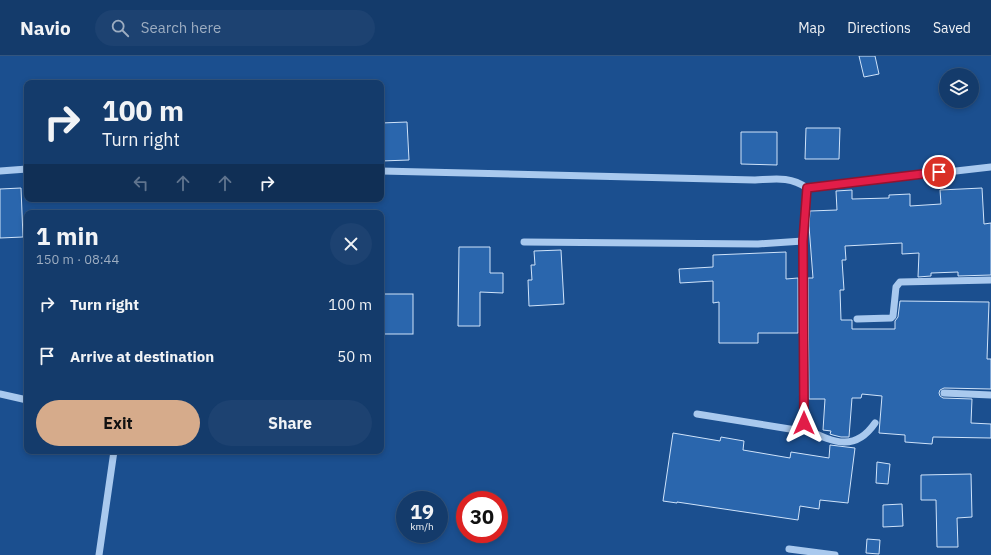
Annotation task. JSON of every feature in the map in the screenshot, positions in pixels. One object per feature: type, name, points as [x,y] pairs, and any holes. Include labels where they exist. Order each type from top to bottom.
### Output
[{"type":"street","points":[[384,171],[755,180],[787,179],[800,183],[807,188],[991,167]]},
{"type":"street","points":[[0,170],[24,169]]},
{"type":"street","points":[[697,414],[796,430],[804,423],[803,241],[807,188]]},
{"type":"street","points":[[524,242],[758,244],[803,241]]},
{"type":"street","points":[[857,319],[891,318],[893,316],[896,287],[900,282],[991,280]]},
{"type":"street","points":[[944,393],[991,394]]},
{"type":"street","points":[[0,394],[24,399]]},
{"type":"street","points":[[801,427],[833,442],[842,443],[864,437],[875,423]]},
{"type":"street","points":[[99,555],[114,454]]},
{"type":"street","points":[[789,550],[836,555]]},
{"type":"building","points":[[859,56],[875,56],[879,74],[864,77]]},
{"type":"building","points":[[407,122],[409,160],[384,161],[384,123]]},
{"type":"building","points":[[806,128],[840,128],[839,159],[805,159]]},
{"type":"building","points":[[741,132],[777,132],[777,165],[741,164]]},
{"type":"building","points":[[21,188],[23,237],[0,238],[0,189]]},
{"type":"building","points":[[982,188],[984,224],[991,223],[991,275],[958,276],[958,272],[931,273],[931,276],[918,277],[919,253],[902,254],[902,243],[845,246],[846,260],[842,260],[844,290],[840,290],[841,320],[852,320],[852,329],[895,329],[895,321],[898,317],[900,301],[989,302],[987,359],[991,359],[991,389],[944,388],[940,390],[939,393],[943,398],[972,399],[971,423],[991,424],[991,438],[933,437],[932,444],[905,442],[905,435],[879,433],[882,396],[862,394],[861,398],[852,398],[849,437],[833,435],[830,434],[831,431],[823,430],[825,399],[809,399],[808,278],[813,278],[809,226],[810,211],[837,210],[836,191],[852,190],[852,199],[889,198],[889,195],[910,194],[910,206],[941,204],[940,190]]},
{"type":"building","points":[[459,247],[490,247],[490,273],[503,273],[503,293],[480,292],[480,326],[458,326]]},
{"type":"building","points":[[561,250],[564,304],[529,306],[528,280],[532,280],[531,265],[535,265],[534,251]]},
{"type":"building","points":[[786,252],[786,279],[798,278],[798,333],[758,333],[758,343],[719,343],[719,302],[713,303],[713,281],[680,283],[679,269],[713,267],[713,255]]},
{"type":"building","points":[[384,294],[413,294],[413,334],[384,334]]},
{"type":"building","points":[[673,433],[720,441],[721,437],[744,441],[743,450],[790,458],[791,452],[829,458],[830,445],[855,448],[848,503],[820,500],[819,509],[800,506],[798,520],[663,501]]},
{"type":"building","points":[[877,462],[890,464],[888,484],[876,483]]},
{"type":"building","points":[[971,474],[972,517],[957,518],[958,547],[937,547],[936,500],[921,500],[921,475]]},
{"type":"building","points":[[902,504],[903,526],[883,527],[883,505]]},
{"type":"building","points":[[867,539],[880,540],[879,554],[866,553]]},
{"type":"route","points":[[804,423],[803,241],[807,188],[939,172]]}]
